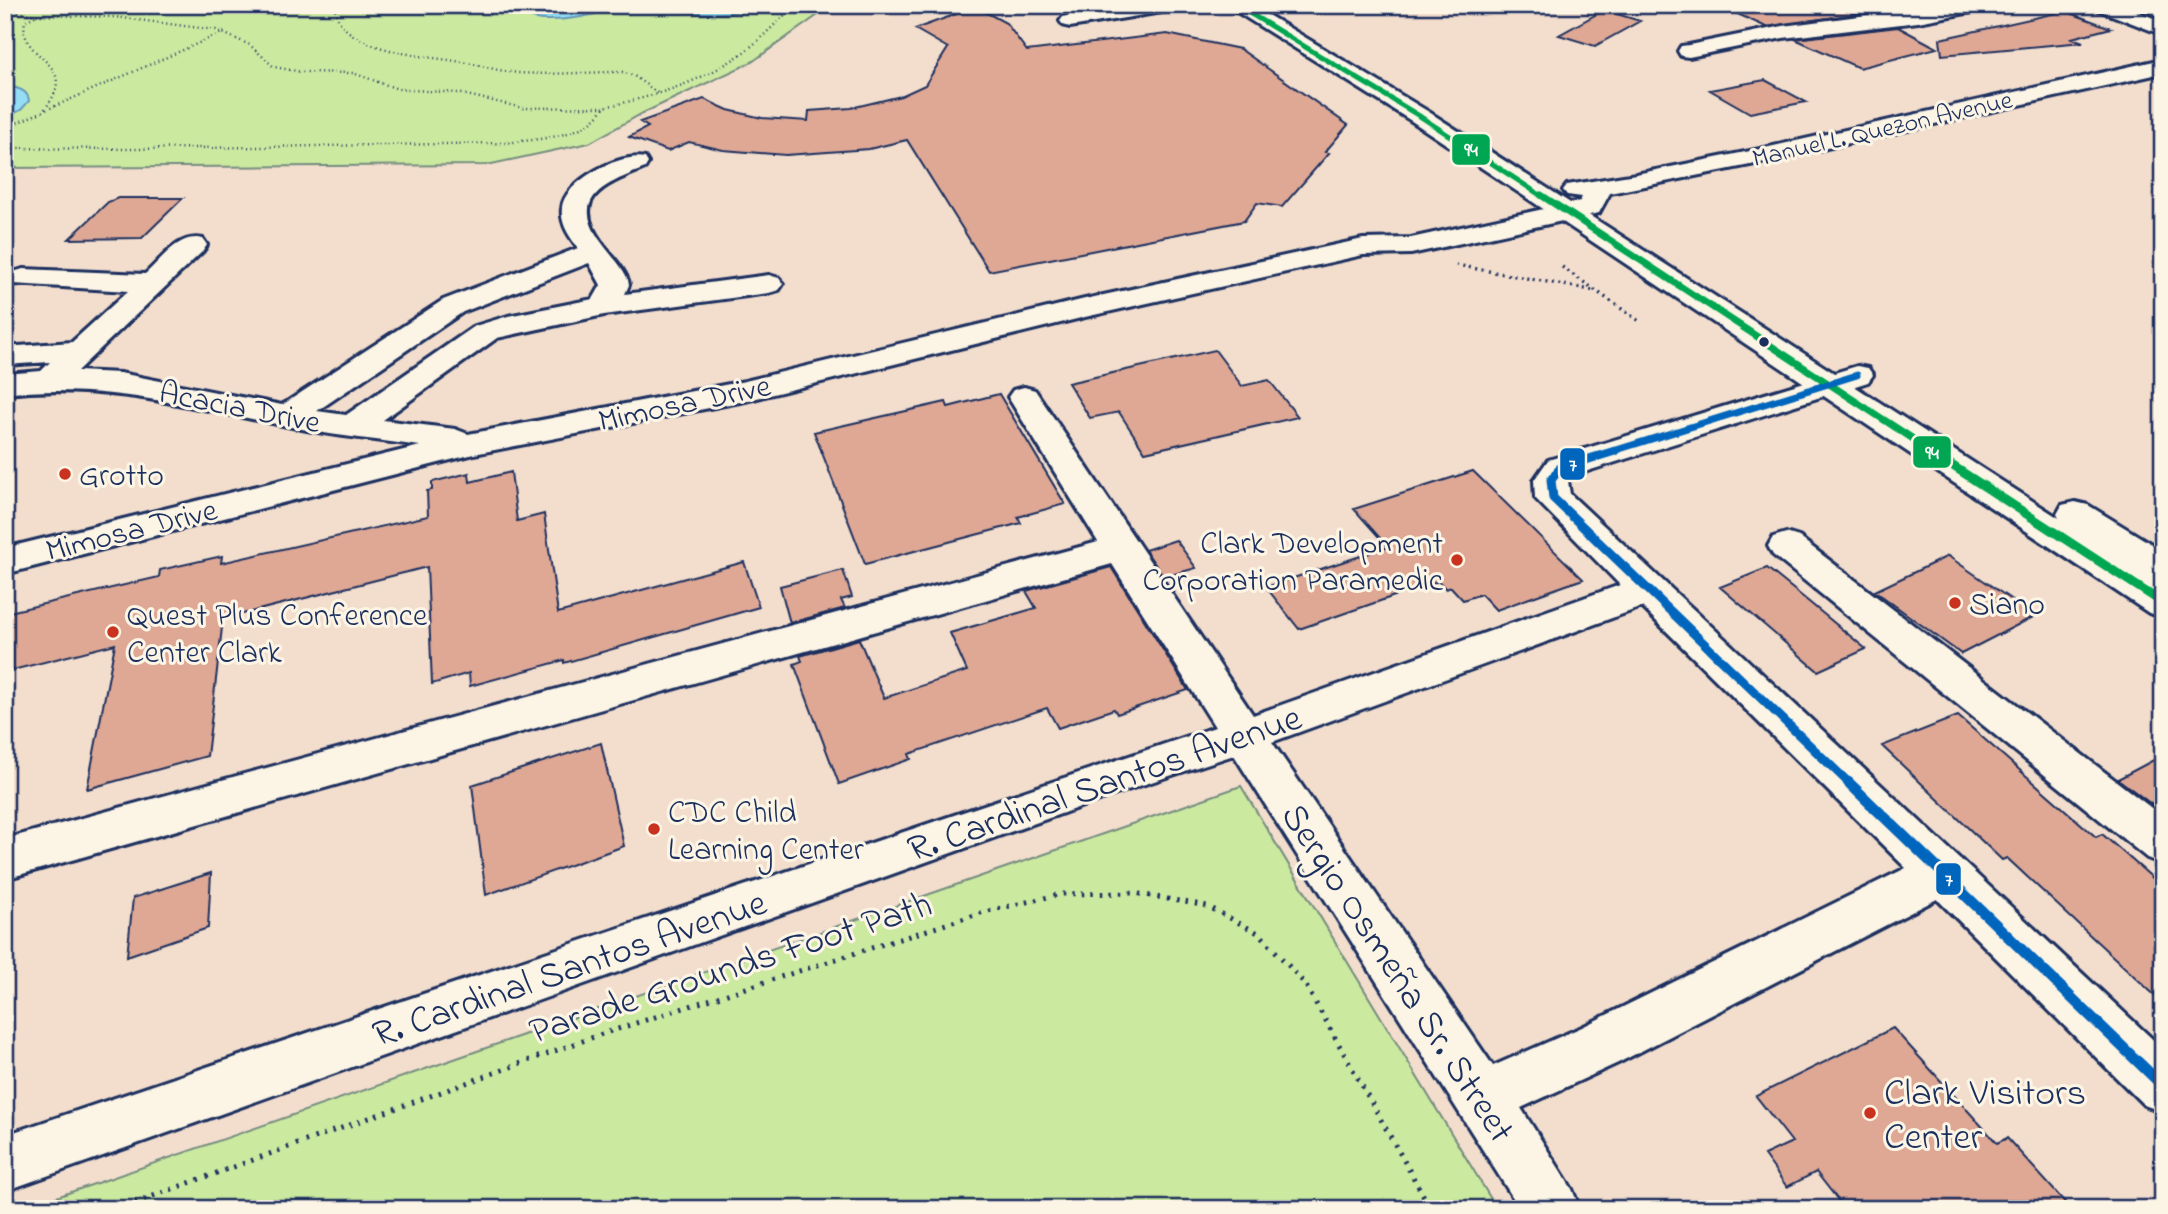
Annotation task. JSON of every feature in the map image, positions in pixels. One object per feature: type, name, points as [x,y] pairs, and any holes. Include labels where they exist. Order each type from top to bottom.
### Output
[{"type":"street","points":[[1070,21],[1168,5]]},
{"type":"street","points":[[1236,5],[1421,117],[1573,199]]},
{"type":"street","points":[[1276,5],[1843,379],[2163,603]]},
{"type":"street","points":[[1689,51],[1783,32],[1918,16],[1977,5]]},
{"type":"street","points":[[2103,5],[2163,29]]},
{"type":"street","name":"Manuel L. Quezon Avenue","points":[[1573,199],[2163,66]]},
{"type":"street","points":[[604,306],[615,285],[611,270],[594,252],[578,226],[573,202],[580,191],[598,178],[636,163]]},
{"type":"street","name":"Mimosa Drive","points":[[5,561],[474,443],[745,391],[1119,300],[1363,247],[1404,246],[1573,199]]},
{"type":"street","name":"Mimosa Drive","points":[[1363,247],[1392,230],[1573,199]]},
{"type":"street","points":[[50,379],[192,245]]},
{"type":"street","points":[[288,416],[453,306],[594,252]]},
{"type":"street","points":[[1098,275],[1119,300]]},
{"type":"street","points":[[23,278],[154,283]]},
{"type":"street","points":[[411,336],[486,332],[508,325],[604,306],[769,284]]},
{"type":"street","points":[[352,426],[486,332]]},
{"type":"street","points":[[5,356],[81,350]]},
{"type":"street","name":"Acacia Drive","points":[[5,384],[50,379],[120,383],[288,416],[474,443]]},
{"type":"street","points":[[2163,569],[1843,379],[1560,468],[1551,480],[1553,498],[2163,1086]]},
{"type":"street","name":"Sergio Osmeña Sr. Street","points":[[1024,397],[1121,550],[1483,1098],[1552,1209]]},
{"type":"street","points":[[1786,546],[2163,844]]},
{"type":"street","points":[[5,859],[1121,550]]},
{"type":"street","name":"R. Cardinal Santos Avenue","points":[[5,1163],[1128,772],[1243,735],[1647,590]]},
{"type":"street","points":[[1483,1098],[1600,1045],[1942,873]]},
{"type":"path","points":[[5,11],[32,5]]},
{"type":"path","points":[[335,5],[335,15],[345,30],[384,49],[518,73],[622,72],[634,76],[660,94]]},
{"type":"path","points":[[5,11],[37,15],[115,17],[224,32],[250,45],[268,64],[285,70],[353,73],[397,89],[458,93],[523,108],[604,107],[660,94],[710,73],[733,59],[796,5]]},
{"type":"path","points":[[37,15],[25,21],[21,33],[24,40],[54,67],[58,85],[57,96],[41,113]]},
{"type":"path","points":[[5,128],[224,32]]},
{"type":"path","points":[[5,148],[134,149],[505,143],[543,138],[584,127],[598,118],[604,107]]},
{"type":"path","points":[[1404,246],[1422,258],[1596,291]]},
{"type":"path","points":[[1562,267],[1639,321]]},
{"type":"path","name":"Parade Grounds Foot Path","points":[[117,1209],[602,1034],[984,912],[1061,894],[1134,893],[1208,906],[1260,934],[1305,984],[1431,1209]]},
{"type":"green space","points":[[5,5],[832,5],[752,62],[643,113],[589,143],[487,165],[5,168]]},
{"type":"green space","points":[[1241,786],[1497,1209],[22,1209]]},
{"type":"water","points":[[514,5],[766,5],[737,12],[716,13],[643,6],[571,19],[547,20],[529,17]]},
{"type":"water","points":[[5,85],[24,91],[29,101],[21,110],[5,118]]},
{"type":"building","points":[[1718,5],[1829,5],[1834,8],[1858,6],[1870,12],[1766,27]]},
{"type":"building","points":[[976,7],[1006,23],[1027,51],[1167,34],[1240,49],[1348,125],[1325,152],[1329,153],[1282,207],[1257,203],[1244,221],[989,271],[907,140],[869,149],[786,155],[723,150],[689,142],[668,151],[629,137],[648,127],[640,122],[704,99],[728,110],[762,118],[808,121],[809,111],[851,108],[901,96],[925,85],[948,48],[915,29]]},
{"type":"building","points":[[1604,10],[1640,21],[1595,46],[1559,35]]},
{"type":"building","points":[[2065,11],[2111,28],[2072,38],[2083,42],[1942,55],[1940,39]]},
{"type":"building","points":[[1898,27],[1937,48],[1859,68],[1795,39]]},
{"type":"building","points":[[1765,80],[1806,102],[1750,113],[1710,90]]},
{"type":"building","points":[[118,198],[183,198],[142,238],[69,239],[108,202]]},
{"type":"building","points":[[1215,350],[1242,386],[1269,380],[1298,417],[1145,452],[1119,412],[1090,418],[1068,383]]},
{"type":"building","points":[[999,394],[1065,504],[1018,517],[1021,523],[865,564],[814,432],[946,402],[948,407]]},
{"type":"building","name":"Clark Development Corporation Paramedic","points":[[1473,471],[1583,579],[1496,610],[1481,594],[1463,600],[1451,587],[1446,589],[1438,581],[1299,629],[1266,587],[1388,547],[1354,509]]},
{"type":"building","name":"Quest Plus Conference Center Clark","points":[[511,472],[517,521],[544,514],[558,613],[744,562],[759,607],[564,663],[564,660],[470,686],[469,673],[432,684],[427,567],[223,619],[207,756],[87,789],[115,644],[5,672],[5,613],[159,577],[160,570],[222,556],[221,563],[428,516],[427,491],[432,490],[432,482],[469,473],[470,482]]},
{"type":"building","points":[[1176,540],[1196,568],[1164,577],[1145,550]]},
{"type":"building","name":"Siano","points":[[1948,556],[2035,616],[1961,654],[1875,591]]},
{"type":"building","points":[[1111,567],[1188,690],[1117,714],[1114,709],[1058,728],[1047,708],[909,754],[911,759],[839,784],[794,664],[802,661],[800,656],[859,639],[884,698],[967,671],[950,633],[1036,608],[1026,591]]},
{"type":"building","points":[[1767,568],[1866,649],[1818,671],[1720,587]]},
{"type":"building","points":[[843,570],[852,597],[841,600],[845,608],[790,623],[780,586]]},
{"type":"building","points":[[1958,716],[2096,837],[2102,834],[2163,887],[2163,1003],[2007,858],[2002,860],[1882,746]]},
{"type":"building","points":[[601,743],[624,846],[486,895],[472,785]]},
{"type":"building","points":[[2163,755],[2163,813],[2118,779]]},
{"type":"building","points":[[211,873],[208,928],[127,956],[133,898]]},
{"type":"building","name":"Clark Visitors Center","points":[[1893,1028],[1997,1143],[2007,1138],[2071,1209],[1845,1209],[1816,1172],[1787,1187],[1764,1155],[1792,1142],[1756,1096]]},
{"type":"transit line","name":"94","points":[[1236,5],[1421,117],[2163,603]]},
{"type":"transit line","name":"7","points":[[1857,375],[1560,468],[1551,480],[1553,498],[2163,1086]]},
{"type":"place","name":"Grotto","points":[[65,474]]},
{"type":"place","name":"Clark Development Corporation Paramedic","points":[[1457,560]]},
{"type":"place","name":"Siano","points":[[1955,603]]},
{"type":"place","name":"Quest Plus Conference Center Clark","points":[[113,632]]},
{"type":"place","name":"CDC Child Learning Center","points":[[654,829]]},
{"type":"place","name":"Clark Visitors Center","points":[[1870,1113]]}]
